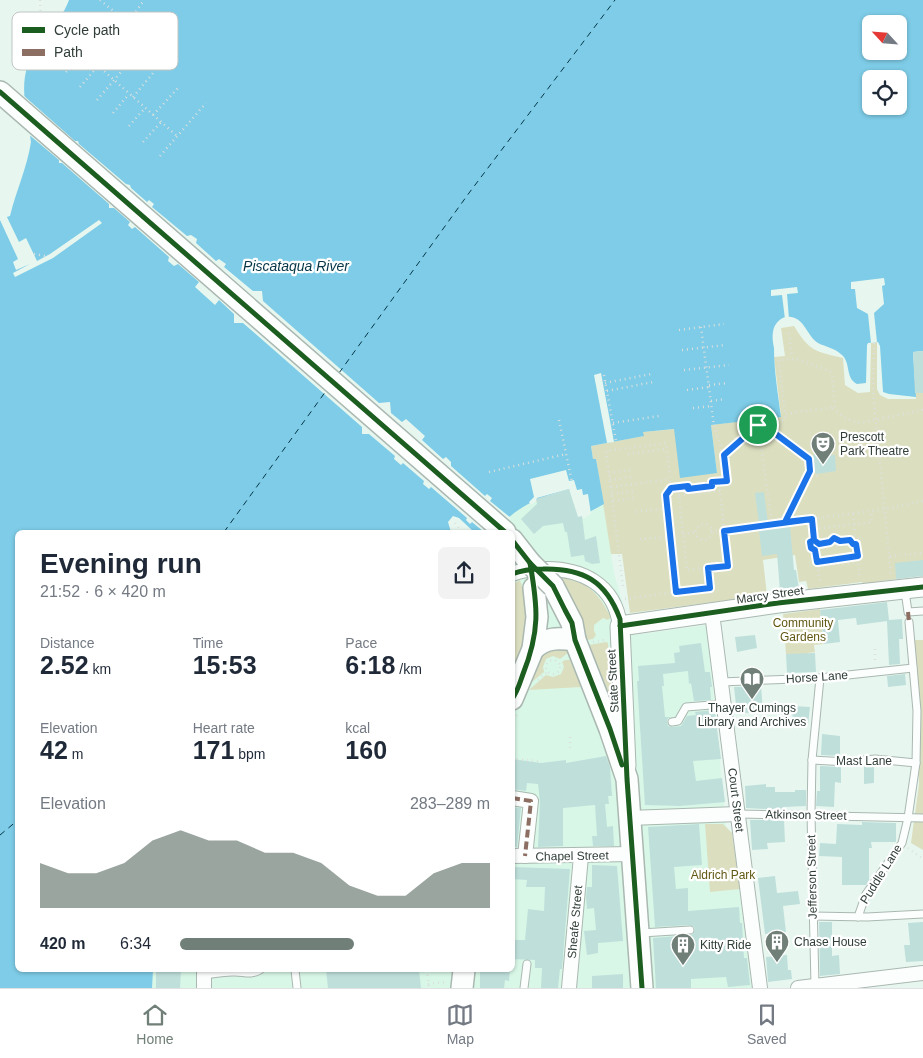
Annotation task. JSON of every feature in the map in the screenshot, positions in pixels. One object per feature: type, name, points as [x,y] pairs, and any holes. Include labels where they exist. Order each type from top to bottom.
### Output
[{"type":"main road","points":[[0,92],[503,530]]},
{"type":"main road","points":[[515,551],[520,570],[544,587],[585,641],[610,729],[627,779]]},
{"type":"main road","points":[[515,705],[533,649],[537,617],[544,587]]},
{"type":"main road","points":[[533,649],[544,641],[551,639],[585,641]]},
{"type":"main road","name":"State Street","points":[[627,779],[642,988]]},
{"type":"street","name":"State Street","points":[[520,570],[560,569],[587,576],[602,587],[609,596],[618,615],[620,626],[627,779]]},
{"type":"street","name":"Marcy Street","points":[[620,626],[712,608],[787,602],[906,586]]},
{"type":"street","name":"Court Street","points":[[712,608],[760,988]]},
{"type":"street","points":[[515,798],[531,801],[519,856]]},
{"type":"street","name":"Atkinson Street","points":[[629,818],[738,814]]},
{"type":"street","name":"Chapel Street","points":[[519,856],[632,854]]},
{"type":"street","name":"Sheafe Street","points":[[569,988],[581,856]]},
{"type":"street","points":[[798,988],[923,973]]},
{"type":"lane","points":[[906,586],[908,612],[923,611]]},
{"type":"lane","name":"Puddle Lane","points":[[858,917],[866,894],[902,843],[908,818],[916,762],[917,711],[909,622]]},
{"type":"lane","name":"Horse Lane","points":[[721,682],[820,678],[913,668]]},
{"type":"lane","name":"Jefferson Street","points":[[815,986],[811,814],[812,760],[820,678]]},
{"type":"lane","points":[[672,722],[678,721],[686,707],[724,704]]},
{"type":"lane","name":"Mast Lane","points":[[812,760],[847,762],[876,759],[916,762]]},
{"type":"lane","name":"Atkinson Street","points":[[738,814],[811,814],[923,818]]},
{"type":"lane","points":[[813,916],[858,917],[923,914]]},
{"type":"lane","points":[[638,933],[690,930]]},
{"type":"lane","points":[[524,988],[527,964]]},
{"type":"lane","points":[[204,978],[232,972]]},
{"type":"lane","points":[[240,972],[245,974],[256,972]]},
{"type":"lane","points":[[295,972],[297,988]]},
{"type":"path","points":[[100,0],[104,1],[116,12]]},
{"type":"path","points":[[136,12],[144,0]]},
{"type":"path","points":[[80,87],[95,70]]},
{"type":"path","points":[[103,70],[177,136]]},
{"type":"path","points":[[97,100],[123,70]]},
{"type":"path","points":[[133,97],[154,72]]},
{"type":"path","points":[[154,115],[178,88]]},
{"type":"path","points":[[113,113],[129,94]]},
{"type":"path","points":[[160,156],[206,103]]},
{"type":"path","points":[[129,126],[145,108]]},
{"type":"path","points":[[143,142],[161,122]]},
{"type":"path","points":[[34,254],[45,256]]},
{"type":"path","points":[[680,330],[724,324]]},
{"type":"path","points":[[671,488],[688,486],[688,489],[712,486],[712,482],[727,481],[724,455],[714,426],[701,327]]},
{"type":"path","points":[[789,333],[792,358]]},
{"type":"path","points":[[874,343],[873,391],[889,556],[906,586]]},
{"type":"path","points":[[682,350],[726,345]]},
{"type":"path","points":[[724,455],[759,424],[785,420],[778,360],[792,358],[823,367],[831,373],[835,407],[785,414]]},
{"type":"path","points":[[684,370],[729,365]]},
{"type":"path","points":[[605,383],[652,374]]},
{"type":"path","points":[[604,375],[616,441]]},
{"type":"path","points":[[607,391],[653,382]]},
{"type":"path","points":[[687,390],[728,383]]},
{"type":"path","points":[[711,401],[725,399]]},
{"type":"path","points":[[693,408],[712,406]]},
{"type":"path","points":[[832,408],[842,417],[860,423],[923,410]]},
{"type":"path","points":[[613,423],[659,416]]},
{"type":"path","points":[[559,420],[572,482]]},
{"type":"path","points":[[759,424],[809,459]]},
{"type":"path","points":[[759,424],[772,524]]},
{"type":"path","points":[[623,586],[606,451],[666,443],[671,488],[666,495],[676,592]]},
{"type":"path","points":[[628,454],[666,448]]},
{"type":"path","points":[[785,522],[810,471],[809,459],[815,451]]},
{"type":"path","points":[[489,472],[566,454]]},
{"type":"path","points":[[609,473],[630,470]]},
{"type":"path","points":[[810,471],[819,477]]},
{"type":"path","points":[[610,480],[631,477]]},
{"type":"path","points":[[611,487],[670,479]]},
{"type":"path","points":[[678,487],[687,570],[728,566],[719,482]]},
{"type":"path","points":[[612,494],[633,491]]},
{"type":"path","points":[[679,495],[720,491]]},
{"type":"path","points":[[613,502],[634,498]]},
{"type":"path","points":[[711,531],[853,514],[923,501]]},
{"type":"path","points":[[636,512],[667,508]]},
{"type":"path","points":[[814,529],[872,522],[871,511]]},
{"type":"path","points":[[853,514],[855,535],[860,539],[860,542],[856,544]]},
{"type":"path","points":[[812,519],[814,540],[810,542],[810,545],[815,550],[820,589]]},
{"type":"path","points":[[455,523],[460,530]]},
{"type":"path","points":[[704,524],[709,526],[711,531],[710,536],[704,540],[699,538],[696,532],[699,525],[704,524]]},
{"type":"path","points":[[683,534],[696,532]]},
{"type":"path","points":[[814,540],[819,544],[830,542],[834,538],[840,541],[850,540],[855,535]]},
{"type":"path","points":[[640,539],[670,536]]},
{"type":"path","points":[[850,540],[853,544],[856,544]]},
{"type":"path","points":[[830,542],[835,547],[838,546],[840,541]]},
{"type":"path","points":[[815,550],[819,547],[819,544]]},
{"type":"path","points":[[856,544],[860,585]]},
{"type":"path","points":[[889,556],[923,553]]},
{"type":"path","points":[[817,562],[858,556]]},
{"type":"path","points":[[818,567],[858,562]]},
{"type":"path","points":[[708,568],[712,608]]},
{"type":"path","points":[[625,599],[710,588]]},
{"type":"path","points":[[585,641],[601,640]]},
{"type":"path","points":[[875,649],[876,672]]},
{"type":"path","points":[[548,661],[560,661],[561,668],[558,673],[552,674],[547,672],[546,666],[548,661]]},
{"type":"path","points":[[570,737],[570,750]]},
{"type":"path","points":[[515,759],[538,761]]},
{"type":"path","points":[[902,843],[923,859]]},
{"type":"path","points":[[427,972],[429,988]]},
{"type":"path","points":[[428,984],[458,980]]},
{"type":"shaded area","points":[[569,489],[582,516],[604,504],[614,573],[625,613],[635,635],[707,625],[726,827],[732,833],[752,988],[152,988],[153,972],[515,972],[515,530],[495,530],[512,513],[536,499]]},
{"type":"green space","points":[[794,326],[809,346],[819,352],[843,358],[845,385],[858,393],[870,392],[871,343],[877,342],[877,389],[880,395],[888,399],[916,399],[915,384],[923,383],[923,575],[863,584],[862,582],[808,589],[806,581],[799,582],[795,555],[763,560],[767,595],[630,613],[622,554],[611,554],[596,459],[593,459],[591,446],[643,436],[643,432],[675,429],[717,473],[711,425],[781,416],[774,357],[785,356],[781,328]]},
{"type":"green space","points":[[561,578],[579,582],[592,590],[602,601],[611,617],[608,620],[603,618],[594,625],[596,635],[593,639],[587,640]]},
{"type":"green space","points":[[520,580],[526,605],[526,617],[523,640],[515,669],[515,583]]},
{"type":"green space","name":"Community Gardens","points":[[820,609],[824,644],[814,645],[815,652],[808,653],[808,660],[793,654],[786,654],[783,614]]},
{"type":"green space","points":[[915,640],[923,640],[923,850],[911,843],[919,784]]},
{"type":"green space","points":[[608,643],[612,695],[610,696],[589,645]]},
{"type":"green space","points":[[564,648],[569,652],[560,659],[553,656],[546,659],[543,667],[544,672],[527,686],[537,658],[546,650]]},
{"type":"green space","points":[[570,660],[581,687],[529,690],[546,675],[553,677],[561,674],[564,667],[562,662]]},
{"type":"green space","name":"Aldrich Park","points":[[705,824],[723,824],[732,833],[740,889],[710,892]]},
{"type":"water","name":"Piscataqua River","points":[[69,0],[923,0],[923,351],[913,352],[916,397],[883,392],[880,346],[878,342],[868,343],[867,345],[866,383],[857,384],[851,378],[845,358],[842,355],[814,340],[803,324],[796,318],[785,317],[777,323],[773,334],[775,374],[781,417],[711,425],[717,473],[680,478],[674,429],[643,432],[644,436],[591,446],[593,459],[596,459],[604,504],[582,516],[569,489],[527,504],[511,515],[495,530],[15,530],[15,972],[153,972],[152,988],[0,988],[0,219],[10,216],[31,142],[24,93],[25,74],[26,70],[178,70],[178,12],[63,12]]},
{"type":"pier","points":[[23,95],[126,184],[130,185],[147,202],[149,200],[154,204],[152,207],[187,236],[191,235],[197,239],[196,243],[216,261],[219,259],[226,264],[224,267],[253,291],[262,291],[263,301],[379,403],[390,402],[391,413],[402,422],[406,419],[425,436],[422,440],[443,459],[446,457],[451,462],[451,466],[485,496],[487,494],[492,498],[490,501],[511,518],[498,530],[482,530],[472,522],[470,524],[466,520],[467,518],[431,487],[429,489],[423,484],[424,481],[403,463],[401,465],[394,459],[395,456],[369,434],[362,434],[362,427],[243,323],[234,323],[234,314],[219,300],[215,305],[195,287],[199,282],[178,264],[174,266],[168,261],[169,257],[135,227],[132,229],[128,225],[130,222],[114,208],[109,208],[109,204],[62,163],[59,163],[59,160],[27,133]]},
{"type":"pier","points":[[6,215],[19,242],[26,238],[37,261],[99,220],[102,223],[53,258],[15,277],[13,273],[30,264],[16,270],[13,262],[18,259],[0,220],[0,218]]},
{"type":"pier","points":[[884,278],[885,285],[882,286],[884,304],[874,313],[877,342],[871,343],[868,314],[857,308],[855,289],[851,289],[851,282]]},
{"type":"pier","points":[[797,287],[798,293],[787,294],[789,319],[785,319],[782,295],[771,296],[771,290]]},
{"type":"pier","points":[[601,373],[614,442],[607,443],[594,375]]},
{"type":"pier","points":[[566,470],[569,481],[574,480],[577,490],[582,489],[583,495],[588,494],[591,514],[583,519],[582,516],[578,517],[569,489],[537,498],[537,501],[531,505],[529,502],[534,497],[530,479]]},
{"type":"pier","points":[[453,516],[459,518],[472,530],[450,530],[448,522]]},
{"type":"building","points":[[923,351],[923,393],[915,393],[913,352]]},
{"type":"building","name":"Prescott Park Theatre","points":[[816,451],[823,456],[835,455],[836,471],[817,474],[812,470],[811,460]]},
{"type":"building","points":[[569,489],[578,517],[582,516],[585,540],[596,536],[600,563],[592,564],[585,561],[584,555],[571,557],[567,532],[565,532],[563,523],[543,526],[534,534],[521,519],[537,504],[536,499]]},
{"type":"building","points":[[764,492],[768,523],[759,524],[755,493]]},
{"type":"building","points":[[790,526],[794,570],[796,570],[799,589],[780,591],[777,554],[762,556],[759,531]]},
{"type":"building","points":[[923,560],[923,576],[896,579],[895,563]]},
{"type":"building","points":[[887,602],[889,620],[902,619],[903,639],[899,639],[900,664],[889,665],[887,621],[857,625],[856,618],[838,620],[840,642],[824,644],[820,610]]},
{"type":"building","points":[[755,635],[757,648],[737,652],[735,637]]},
{"type":"building","points":[[701,643],[705,672],[710,672],[711,700],[694,701],[691,683],[689,684],[688,671],[663,674],[664,686],[662,686],[665,717],[672,717],[668,718],[668,726],[681,726],[687,716],[696,715],[695,712],[713,710],[721,759],[693,761],[696,781],[722,778],[725,802],[680,806],[645,805],[637,681],[639,681],[638,666],[675,663],[674,653],[680,652],[679,646]]},
{"type":"building","points":[[815,653],[816,672],[787,673],[786,654]]},
{"type":"building","points":[[905,674],[906,685],[888,687],[887,676]]},
{"type":"building","points":[[761,686],[763,711],[737,714],[734,687]]},
{"type":"building","points":[[793,706],[810,707],[808,725],[792,724]]},
{"type":"building","points":[[822,734],[840,736],[840,756],[821,755]]},
{"type":"building","points":[[606,756],[610,767],[612,796],[608,796],[609,804],[605,804],[607,827],[613,826],[614,846],[593,846],[592,836],[597,836],[595,805],[563,808],[563,846],[538,847],[540,802],[538,784],[527,783],[526,791],[515,789],[515,759],[541,763],[566,760],[566,763]]},
{"type":"building","points":[[874,764],[874,783],[864,784],[864,766]]},
{"type":"building","points":[[820,766],[841,767],[841,783],[835,782],[834,807],[816,806],[817,791],[820,791]]},
{"type":"building","points":[[766,784],[766,787],[775,787],[775,792],[806,790],[806,806],[783,807],[783,810],[746,808],[745,786]]},
{"type":"building","points":[[515,807],[521,808],[517,847],[515,847]]},
{"type":"building","points":[[750,820],[784,820],[785,842],[767,843],[768,849],[752,850]]},
{"type":"building","points":[[862,822],[896,823],[896,842],[871,842],[872,848],[869,848],[869,881],[866,885],[842,885],[842,857],[819,856],[820,843],[836,844],[837,824],[862,825]]},
{"type":"building","points":[[699,824],[702,865],[674,867],[676,889],[688,888],[688,911],[739,907],[744,958],[747,958],[750,985],[728,987],[726,977],[691,979],[691,988],[656,988],[653,938],[690,935],[695,930],[690,925],[655,927],[648,827]]},
{"type":"building","points":[[592,865],[617,866],[623,941],[598,943],[598,953],[587,955],[584,931],[596,930],[594,908],[587,909],[586,897],[587,887],[592,887]]},
{"type":"building","points":[[515,867],[570,869],[562,969],[560,969],[558,988],[541,988],[542,968],[535,968],[535,960],[515,959],[515,940],[525,940],[528,909],[544,911],[545,887],[526,887],[527,880],[515,879]]},
{"type":"building","points":[[775,876],[777,893],[798,891],[800,904],[783,906],[786,932],[765,934],[758,878]]},
{"type":"building","points":[[819,922],[832,922],[832,956],[839,955],[840,974],[820,976]]},
{"type":"building","points":[[923,922],[923,961],[906,962],[904,945],[910,945],[908,923]]},
{"type":"building","name":"Chase House","points":[[787,955],[788,970],[791,970],[792,979],[768,982],[766,957]]},
{"type":"building","points":[[156,972],[181,972],[180,988],[156,988]]},
{"type":"building","points":[[326,972],[419,972],[421,988],[328,988]]},
{"type":"building","points":[[480,972],[510,972],[509,981],[505,980],[504,988],[480,988]]},
{"type":"building","points":[[623,974],[623,988],[592,988],[592,976]]},
{"type":"ferry route","points":[[339,373],[469,193],[615,0]]},
{"type":"ferry route","points":[[225,530],[326,391]]},
{"type":"ferry route","points":[[0,835],[15,822]]},
{"type":"marked path","points":[[908,612],[909,622]]},
{"type":"marked path","points":[[515,798],[531,801],[525,856]]},
{"type":"cycle path","points":[[0,92],[503,530]]},
{"type":"cycle path","points":[[515,544],[530,563],[553,586],[572,623],[575,640],[622,765]]},
{"type":"cycle path","points":[[515,694],[529,659],[535,632],[535,593],[530,563]]},
{"type":"cycle path","points":[[515,573],[528,570],[557,569],[581,574],[591,579],[608,595],[620,619],[627,779],[642,988]]},
{"type":"cycle path","points":[[620,626],[778,603],[923,587]]},
{"type":"place","name":"Prescott Park Theatre","points":[[823,465]]},
{"type":"place","name":"Thayer Cumings Library and Archives","points":[[752,700]]},
{"type":"place","name":"Chase House","points":[[777,963]]},
{"type":"place","name":"Kitty Ride","points":[[683,966]]},
{"type":"route","points":[[758,425],[724,455],[727,481],[712,482],[712,486],[688,489],[688,486],[671,488],[666,495],[676,592],[710,588],[708,568],[728,566],[724,531],[812,519],[814,540],[819,544],[830,542],[834,538],[840,541],[850,540],[853,544],[856,544],[858,556],[817,562],[815,550],[810,545],[810,542],[814,540],[814,529],[812,519],[785,522],[810,471],[809,459],[761,423],[758,425]]}]
